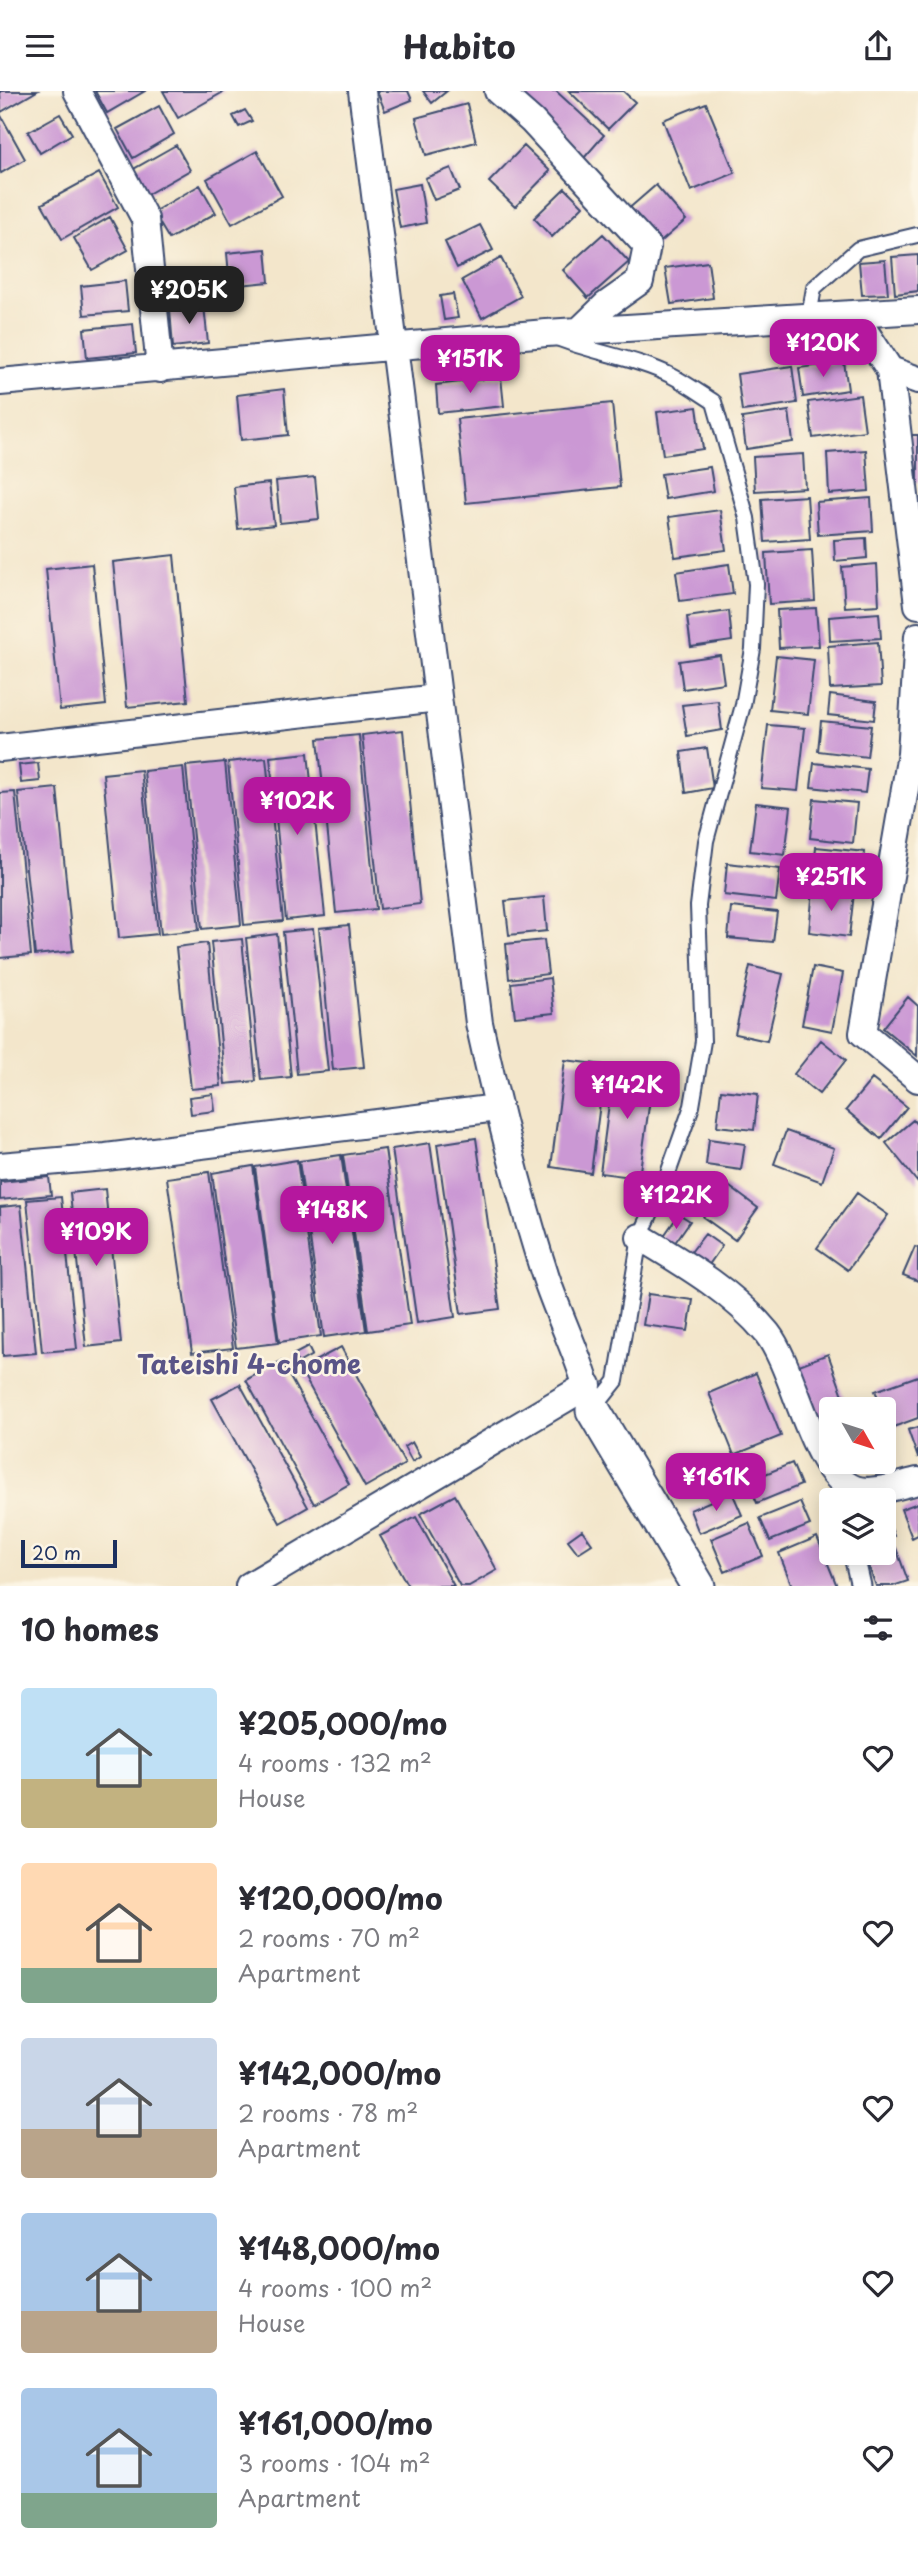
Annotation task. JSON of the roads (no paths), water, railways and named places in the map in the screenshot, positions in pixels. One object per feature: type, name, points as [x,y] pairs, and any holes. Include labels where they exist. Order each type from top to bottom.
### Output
[{"type":"street","points":[[77,91],[145,219],[160,369]]},
{"type":"street","points":[[362,91],[479,1023],[498,1108],[546,1278],[590,1397],[698,1586]]},
{"type":"street","points":[[498,91],[532,121],[648,246],[639,281],[606,305],[578,332]]},
{"type":"street","points":[[0,382],[396,349],[546,333],[918,310]]},
{"type":"street","points":[[855,315],[890,370],[918,605]]},
{"type":"street","points":[[890,370],[918,380]]},
{"type":"street","points":[[918,636],[911,754],[863,1033],[918,1079]]},
{"type":"street","points":[[0,748],[438,698]]},
{"type":"street","points":[[0,1166],[106,1157],[498,1108]]},
{"type":"street","points":[[640,1237],[722,1291],[768,1335],[782,1359],[826,1462],[842,1488]]},
{"type":"street","points":[[249,1586],[590,1397]]},
{"type":"street","points":[[882,1488],[918,1481]]},
{"type":"street","points":[[856,1565],[861,1586]]},
{"type":"lane","points":[[809,316],[814,288],[858,249],[917,235]]},
{"type":"lane","points":[[546,333],[591,352],[627,359],[671,375],[714,402],[747,518],[756,584],[752,649],[743,705],[706,841],[698,906],[703,1041],[692,1106],[666,1179],[640,1237],[616,1381],[590,1397]]},
{"type":"district","name":"Tateishi 4-chome","points":[[249,1365]]}]
